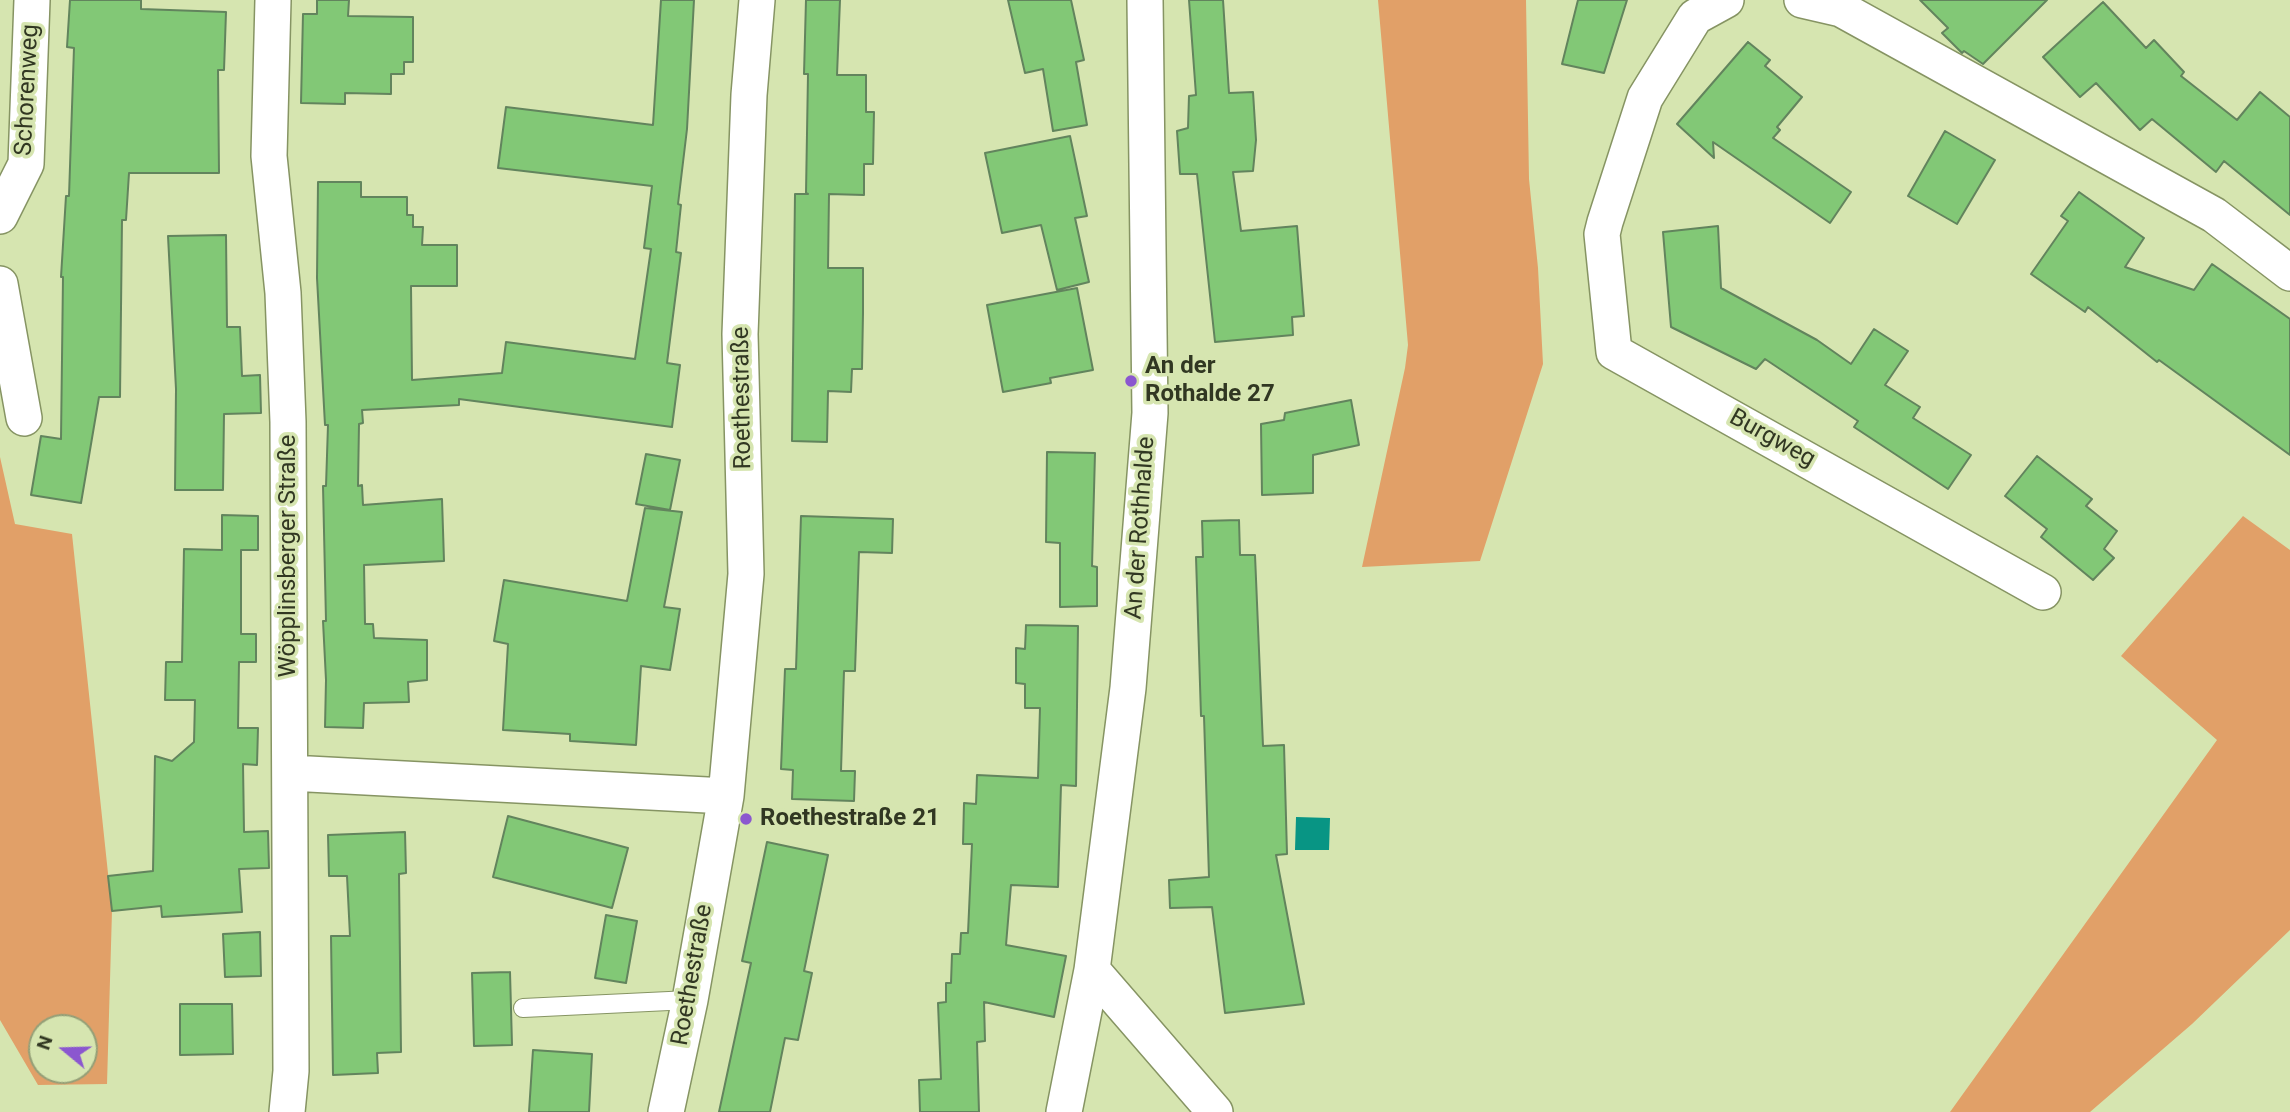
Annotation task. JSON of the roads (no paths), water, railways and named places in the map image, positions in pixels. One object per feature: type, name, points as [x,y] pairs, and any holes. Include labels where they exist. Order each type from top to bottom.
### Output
[{"type":"street","name":"Schorenweg","points":[[0,216],[26,164],[32,0]]},
{"type":"street","name":"Wöpplinsberger Straße","points":[[273,0],[269,156],[283,293],[288,422],[292,1071],[287,1112]]},
{"type":"street","name":"Roethestraße","points":[[666,1112],[690,1000],[726,796],[746,574],[740,334],[750,95],[757,0]]},
{"type":"street","name":"An der Rothhalde","points":[[1064,1112],[1092,970],[1128,688],[1150,413],[1144,0]]},
{"type":"street","name":"Burgweg","points":[[1726,0],[1695,17],[1645,98],[1590,220],[1602,234],[1614,352],[2043,592]]},
{"type":"street","points":[[1802,0],[1841,9],[2214,215],[2290,273]]},
{"type":"street","points":[[0,284],[24,418]]},
{"type":"street","points":[[290,774],[726,796]]},
{"type":"street","points":[[1092,970],[1215,1112]]},
{"type":"lane","points":[[523,1008],[690,1000]]},
{"type":"water","points":[[1296,817],[1330,818],[1329,850],[1295,850]]},
{"type":"place","name":"An der Rothalde 27","points":[[1131,381]]},
{"type":"place","name":"Roethestraße 21","points":[[746,819]]}]
